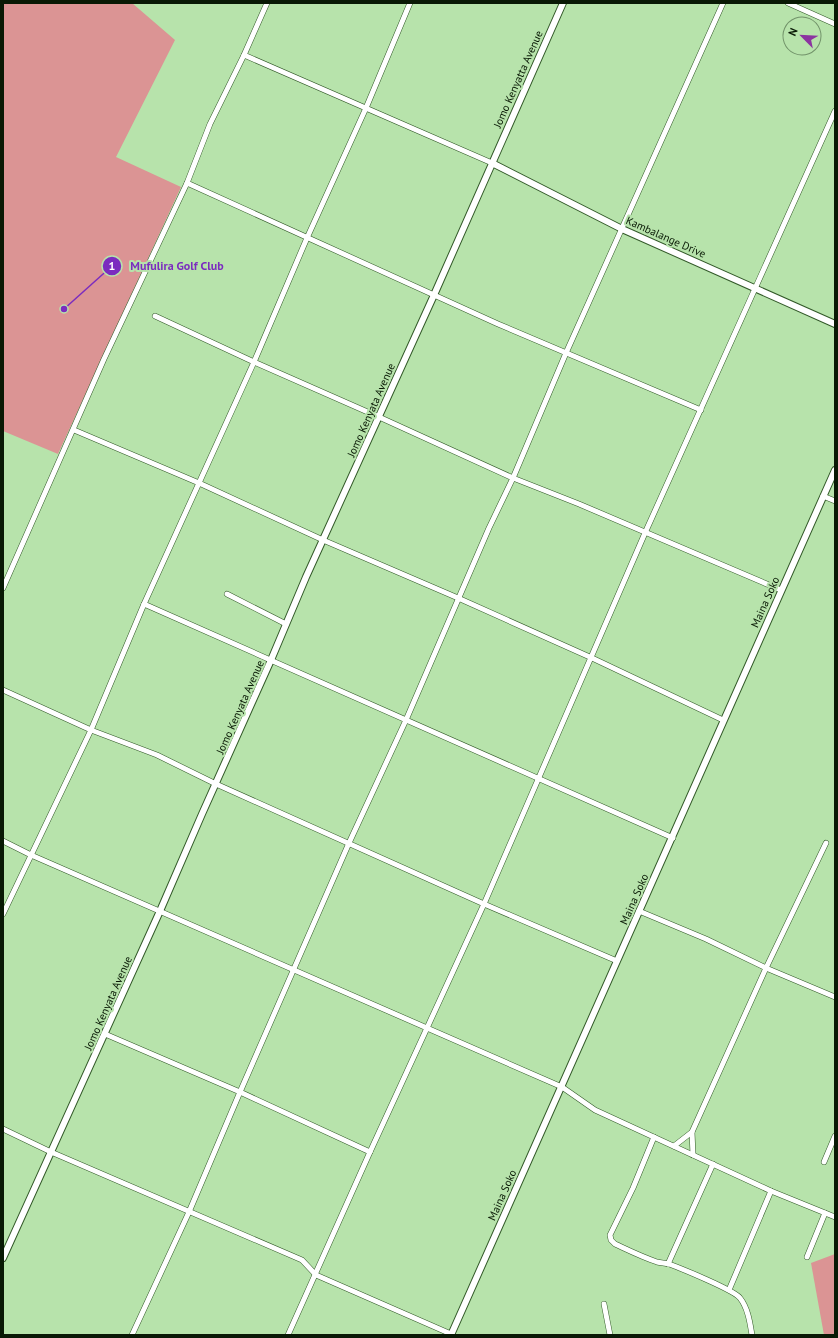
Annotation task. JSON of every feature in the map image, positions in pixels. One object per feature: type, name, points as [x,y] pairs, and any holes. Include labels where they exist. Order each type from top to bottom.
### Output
[{"type":"street","points":[[3,588],[74,430],[104,359],[187,183],[210,124],[244,55],[267,3]]},
{"type":"street","points":[[3,914],[91,730],[144,604],[254,362],[307,238],[366,108],[410,3]]},
{"type":"street","name":"Jomo Kenyatta Avenue","points":[[492,163],[563,3]]},
{"type":"street","points":[[132,1335],[189,1212],[349,843],[406,720],[458,598],[513,478],[566,353],[723,3]]},
{"type":"street","points":[[788,3],[835,24]]},
{"type":"street","points":[[244,55],[492,163]]},
{"type":"street","points":[[288,1335],[484,904],[645,533],[835,111]]},
{"type":"street","name":"Kambalange Drive","points":[[492,163],[622,229],[835,324]]},
{"type":"street","name":"Jomo Kenyata Avenue","points":[[3,1258],[160,911],[323,540],[492,163]]},
{"type":"street","points":[[187,183],[434,295],[701,410]]},
{"type":"street","points":[[155,316],[513,478],[579,504],[781,590]]},
{"type":"street","points":[[74,430],[199,482],[323,540],[592,658],[723,720]]},
{"type":"street","name":"Maina Soko","points":[[451,1335],[639,911],[673,838],[723,720],[835,470]]},
{"type":"street","points":[[824,496],[835,501]]},
{"type":"street","points":[[227,594],[286,624]]},
{"type":"street","points":[[144,604],[673,838]]},
{"type":"street","points":[[3,690],[91,730],[157,755],[216,784],[484,904],[617,961]]},
{"type":"street","points":[[3,842],[562,1087],[595,1110],[771,1191],[835,1217]]},
{"type":"street","points":[[693,1155],[692,1132],[766,968],[826,843]]},
{"type":"street","points":[[639,911],[706,939],[766,968],[835,997]]},
{"type":"street","points":[[105,1034],[240,1092],[370,1152]]},
{"type":"street","points":[[3,1129],[51,1152],[302,1260],[316,1275],[451,1335]]},
{"type":"street","points":[[674,1146],[692,1132]]},
{"type":"street","points":[[824,1162],[835,1136]]},
{"type":"street","points":[[654,1137],[633,1188],[610,1235],[611,1240],[615,1244],[657,1262],[668,1264],[729,1290],[739,1296],[744,1303],[749,1318],[752,1335]]},
{"type":"street","points":[[668,1264],[713,1164]]},
{"type":"street","points":[[729,1290],[771,1191]]},
{"type":"street","points":[[807,1257],[825,1213]]},
{"type":"street","points":[[604,1304],[610,1335]]},
{"type":"shaded area","points":[[3,3],[132,3],[175,40],[116,157],[181,187],[58,454],[3,431]]},
{"type":"shaded area","points":[[835,1254],[835,1335],[824,1335],[811,1263]]},
{"type":"place","name":"Mufulira Golf Club","points":[[64,309]]}]
